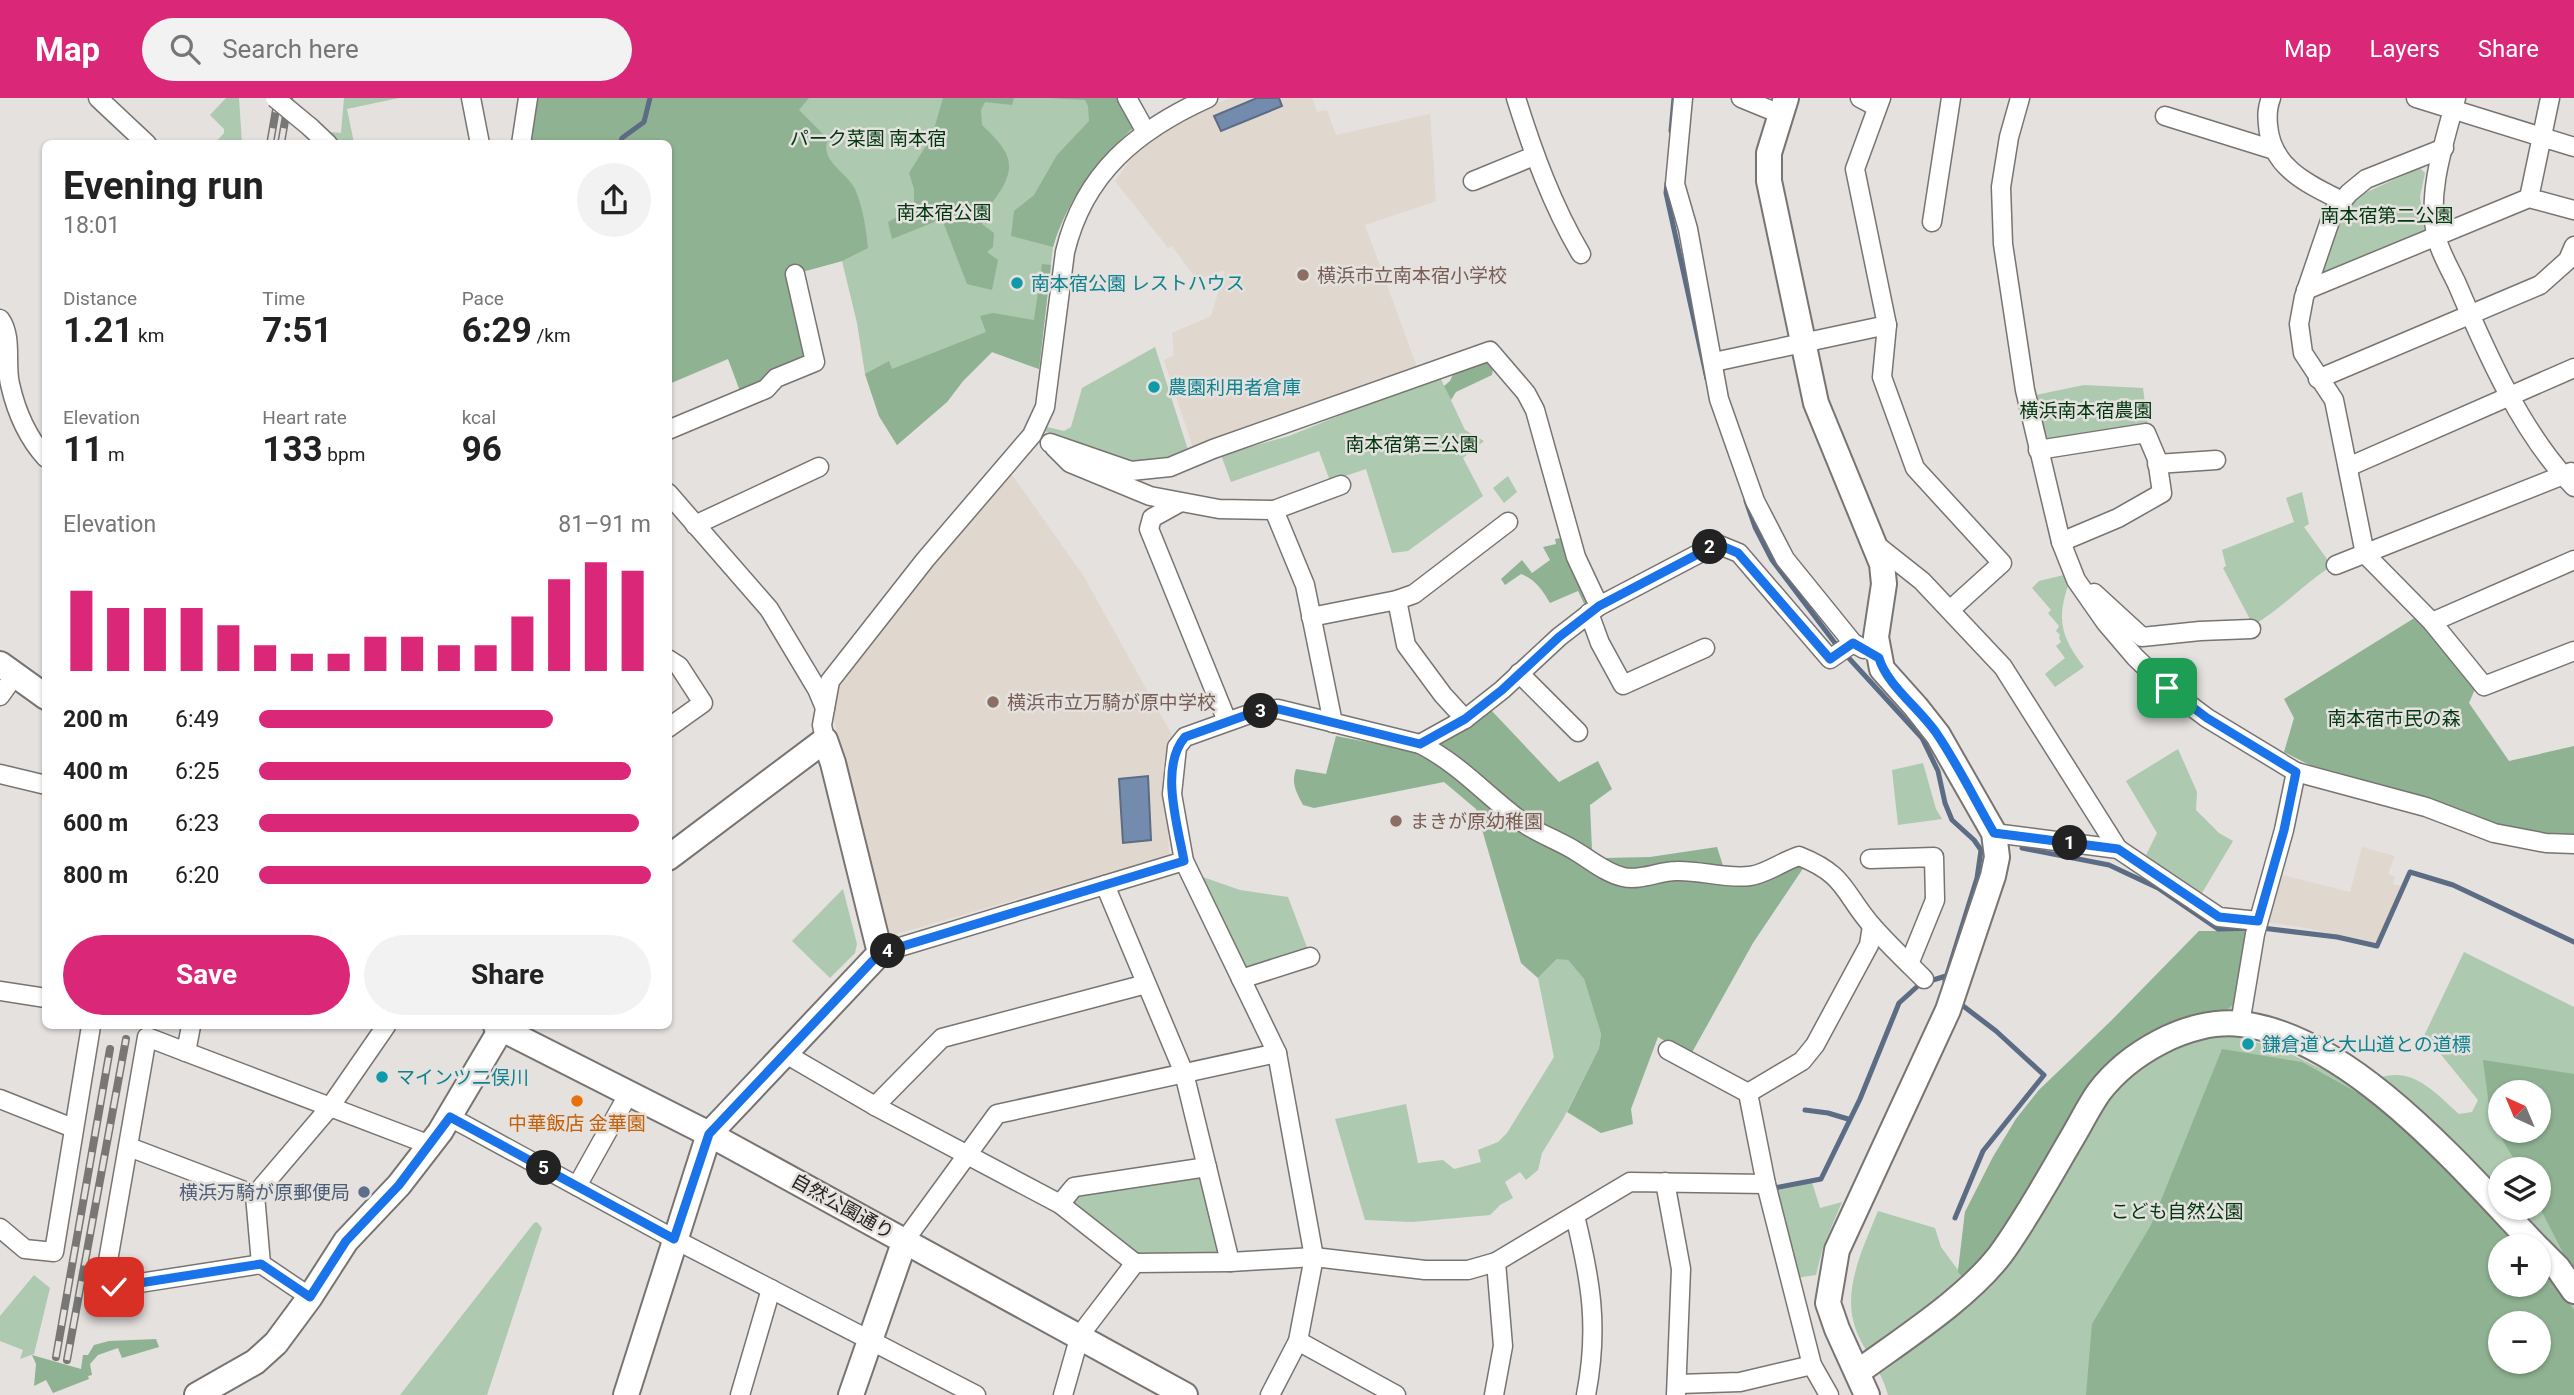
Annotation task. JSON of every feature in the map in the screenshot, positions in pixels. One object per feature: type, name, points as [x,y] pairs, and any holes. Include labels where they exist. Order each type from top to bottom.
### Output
[{"type":"street","points":[[98,98],[143,140]]},
{"type":"street","points":[[275,98],[324,140]]},
{"type":"street","points":[[471,98],[479,140]]},
{"type":"street","points":[[522,140],[528,98]]},
{"type":"street","points":[[1127,98],[1146,132]]},
{"type":"street","points":[[880,953],[822,725],[830,681],[925,559],[1032,435],[1045,407],[1069,233],[1095,184],[1118,155],[1146,132],[1168,117],[1208,98]]},
{"type":"street","points":[[1516,98],[1534,156],[1564,226],[1581,254]]},
{"type":"street","points":[[1683,98],[1675,184],[1688,229],[1720,399],[1755,500],[1786,559],[1845,649],[1879,658]]},
{"type":"street","points":[[1741,98],[1783,106],[1769,153],[1769,181],[1816,403],[1882,564],[1884,584],[1877,637],[1882,669],[1938,735],[1994,833],[1997,857],[1951,1000],[1837,1250],[1828,1303],[1862,1384],[1998,1257],[2099,1093],[2119,1071],[2144,1051],[2174,1035],[2205,1026],[2240,1024],[2264,1029],[2325,1055],[2405,1112],[2525,1234]]},
{"type":"street","points":[[1860,98],[1879,102],[1855,169],[1887,325],[1882,377],[1915,468],[2001,563],[1950,610]]},
{"type":"street","points":[[1932,222],[1951,98]]},
{"type":"street","points":[[2020,98],[2009,137],[2001,187],[2003,244],[2025,390],[2061,542],[2076,580],[2106,623],[2135,657],[2167,688],[2207,718],[2296,772],[2426,807],[2494,833],[2546,843],[2574,844]]},
{"type":"street","points":[[2271,98],[2267,107],[2269,140],[2278,159],[2298,179],[2342,201]]},
{"type":"street","points":[[2417,98],[2454,104],[2574,146]]},
{"type":"street","points":[[2529,198],[2550,98]]},
{"type":"street","points":[[2454,104],[2433,194],[2436,236],[2470,314],[2511,397],[2533,436],[2568,472],[2574,487]]},
{"type":"street","points":[[2165,116],[2274,150]]},
{"type":"street","points":[[2444,148],[2366,179],[2333,212],[2306,290],[2298,324],[2303,354],[2334,400],[2365,554],[2432,622],[2484,686],[2574,651]]},
{"type":"street","points":[[1473,181],[1534,156]]},
{"type":"street","points":[[2306,290],[2529,198],[2574,210]]},
{"type":"street","points":[[2318,379],[2540,285],[2568,260],[2574,246]]},
{"type":"street","points":[[672,428],[766,389],[776,378],[815,362],[795,274]]},
{"type":"street","points":[[0,319],[6,327],[9,383],[24,427],[42,452]]},
{"type":"street","points":[[1714,362],[1887,325]]},
{"type":"street","points":[[1032,435],[1131,471],[1170,467],[1213,449],[1490,351],[1526,394],[1535,410],[1576,557],[1594,610],[1600,643],[1623,685],[1705,648]]},
{"type":"street","points":[[2348,467],[2574,368]]},
{"type":"street","points":[[2038,450],[2146,433],[2158,464],[2162,493],[2118,518],[2061,542]]},
{"type":"street","points":[[1050,443],[1070,463],[1150,496],[1219,509],[1274,510],[1341,485]]},
{"type":"street","points":[[2158,464],[2216,460]]},
{"type":"street","points":[[695,525],[819,467]]},
{"type":"street","points":[[2336,565],[2568,472]]},
{"type":"street","points":[[672,497],[769,609],[817,689],[825,708]]},
{"type":"street","points":[[1179,503],[1152,517],[1149,528],[1227,721]]},
{"type":"street","points":[[1274,510],[1305,584],[1333,723]]},
{"type":"street","points":[[1311,617],[1415,594],[1508,522]]},
{"type":"street","points":[[1874,543],[1922,581],[2003,667],[2118,849],[2219,917],[2256,928]]},
{"type":"street","points":[[1420,744],[1465,719],[1594,610],[1717,544],[1738,553],[1830,659],[1845,649]]},
{"type":"street","points":[[2432,622],[2574,560]]},
{"type":"street","points":[[2076,580],[2101,598],[2142,638],[2200,631],[2251,629]]},
{"type":"street","points":[[1397,600],[1406,645],[1443,695],[1465,719]]},
{"type":"street","points":[[672,662],[679,666],[703,703],[672,725]]},
{"type":"street","points":[[0,696],[8,669],[42,694]]},
{"type":"street","points":[[1519,673],[1578,732]]},
{"type":"street","points":[[1270,1395],[1298,1341],[1314,1257],[1277,1053],[1184,861],[1172,794],[1177,747],[1185,737],[1255,712],[1278,709],[1420,744],[1469,775],[1494,800],[1527,825],[1600,867],[1624,877],[1676,871],[1752,876],[1799,856],[1817,863],[1843,883],[1872,926],[1924,979]]},
{"type":"street","points":[[672,855],[825,740]]},
{"type":"street","points":[[2240,1024],[2256,928],[2284,830],[2296,772]]},
{"type":"street","points":[[0,774],[42,784]]},
{"type":"street","points":[[1994,833],[2118,849]]},
{"type":"street","points":[[1870,859],[1934,857],[1936,900],[1909,964]]},
{"type":"street","points":[[626,1395],[709,1134],[880,953],[1184,861]]},
{"type":"street","points":[[1105,885],[1184,1073],[1230,1262]]},
{"type":"street","points":[[1748,1093],[1802,1061],[1815,1045],[1869,946],[1872,926]]},
{"type":"street","points":[[1241,979],[1310,957]]},
{"type":"street","points":[[875,1106],[942,1038],[1146,984]]},
{"type":"street","points":[[0,991],[42,997]]},
{"type":"street","points":[[0,1228],[25,1249],[54,1252],[91,1029]]},
{"type":"street","points":[[186,1052],[190,1029]]},
{"type":"street","points":[[261,1264],[255,1195],[330,1107],[380,1029]]},
{"type":"street","points":[[197,1395],[255,1362],[276,1343],[346,1241],[399,1185],[450,1117],[498,1029]]},
{"type":"street","name":"自然公園通り","points":[[506,1029],[709,1134],[1080,1335],[1185,1395]]},
{"type":"street","points":[[310,1297],[261,1264],[114,1287],[105,1278],[148,1037],[430,1145]]},
{"type":"street","points":[[1668,1050],[1748,1093]]},
{"type":"street","points":[[784,1053],[875,1106],[1060,1204],[1135,1263],[1230,1262],[1314,1257],[1425,1270],[1468,1270],[1496,1262],[1630,1182],[1766,1184]]},
{"type":"street","points":[[851,1395],[905,1240],[997,1114],[1277,1053]]},
{"type":"street","points":[[1748,1093],[1766,1184],[1812,1365],[1829,1395]]},
{"type":"street","points":[[577,1186],[629,1094]]},
{"type":"street","points":[[0,1099],[73,1128]]},
{"type":"street","points":[[450,1117],[674,1239],[870,1339],[968,1394]]},
{"type":"street","points":[[129,1147],[255,1195]]},
{"type":"street","points":[[1060,1204],[1074,1187],[1207,1167]]},
{"type":"street","points":[[1665,1182],[1681,1269],[1677,1390],[1740,1382],[1812,1365]]},
{"type":"street","points":[[1575,1216],[1589,1272],[1594,1317],[1591,1369],[1586,1395]]},
{"type":"street","points":[[2551,1261],[2574,1291]]},
{"type":"street","points":[[1494,1395],[1503,1346],[1496,1262]]},
{"type":"street","points":[[1063,1395],[1080,1335],[1135,1263]]},
{"type":"street","points":[[740,1395],[771,1289]]},
{"type":"street","points":[[1298,1341],[1396,1395]]},
{"type":"shaded area","name":"横浜市立南本宿小学校","points":[[1229,98],[1312,98],[1317,112],[1327,110],[1336,135],[1430,114],[1436,201],[1365,225],[1417,367],[1194,451],[1164,360],[1174,355],[1172,333],[1211,316],[1225,270],[1197,280],[1172,246],[1168,248],[1115,181],[1130,160],[1162,132],[1175,123]]},
{"type":"shaded area","name":"横浜市立万騎が原中学校","points":[[1010,472],[1083,575],[1172,735],[1167,795],[1169,855],[893,935],[889,932],[831,708],[832,696],[891,613]]},
{"type":"shaded area","points":[[2362,847],[2395,856],[2388,874],[2395,877],[2393,884],[2401,886],[2376,944],[2266,922],[2278,874],[2350,892]]},
{"type":"green space","points":[[226,98],[239,98],[242,140],[218,140],[224,129],[210,115]]},
{"type":"green space","points":[[344,98],[399,98],[347,109],[353,140],[330,140],[319,131],[341,133]]},
{"type":"green space","name":"南本宿公園","points":[[532,98],[1122,98],[1117,142],[1096,165],[1078,191],[1053,247],[1039,369],[992,352],[963,381],[947,402],[897,445],[879,416],[865,374],[857,323],[842,261],[788,275],[799,361],[771,371],[759,384],[740,391],[726,352],[672,158],[672,140],[656,140]]},
{"type":"green space","points":[[532,98],[809,98],[799,110],[828,139],[826,147],[830,160],[855,189],[862,211],[868,248],[842,261],[788,276],[806,355],[799,361],[771,371],[759,384],[740,391],[728,359],[672,383],[672,140],[527,140]]},
{"type":"green space","points":[[943,98],[1014,98],[1012,105],[985,102],[981,110],[982,125],[1005,151],[1009,168],[1002,188],[986,211],[982,224],[994,233],[993,247],[987,252],[998,260],[992,290],[967,284],[942,219],[892,239],[888,222],[903,214],[914,202],[914,189],[909,173],[932,136]]},
{"type":"green space","points":[[1048,98],[1122,98],[1137,125],[1097,165],[1086,180],[1067,212],[1053,247],[1011,236],[1014,211],[1034,195],[1057,155],[1089,121],[1085,100]]},
{"type":"green space","name":"南本宿第二公園","points":[[2420,168],[2425,173],[2420,197],[2425,232],[2320,277],[2337,226],[2358,196]]},
{"type":"green space","points":[[1042,264],[1051,265],[1039,369],[992,352],[963,381],[947,402],[897,445],[879,416],[865,374],[889,361],[892,369],[986,332],[980,316],[993,313],[1034,320]]},
{"type":"green space","points":[[1155,347],[1189,453],[1152,463],[1129,463],[1097,454],[1045,431],[1047,427],[1064,431],[1071,427],[1082,388]]},
{"type":"green space","points":[[1486,362],[1493,369],[1492,375],[1456,392],[1451,400],[1444,386],[1450,381],[1455,370]]},
{"type":"green space","name":"南本宿第三公園","points":[[1439,375],[1465,430],[1484,441],[1463,458],[1483,496],[1408,551],[1392,553],[1366,469],[1330,481],[1319,451],[1231,482],[1221,455],[1289,436]]},
{"type":"green space","name":"横浜南本宿農園","points":[[2084,385],[2143,388],[2148,426],[2042,443],[2031,396]]},
{"type":"green space","points":[[1508,476],[1517,492],[1504,503],[1493,488]]},
{"type":"green space","points":[[2302,492],[2309,524],[2304,527],[2332,566],[2274,612],[2253,625],[2223,568],[2226,566],[2222,550],[2294,522],[2286,498]]},
{"type":"green space","points":[[1566,537],[1595,605],[1587,610],[1578,591],[1550,603],[1534,582],[1521,574],[1505,585],[1501,579],[1522,560],[1532,573],[1550,560],[1543,547],[1556,544],[1555,539]]},
{"type":"green space","points":[[2064,575],[2069,583],[2063,607],[2063,627],[2070,646],[2084,667],[2055,687],[2045,674],[2065,658],[2056,646],[2061,642],[2056,631],[2059,626],[2048,613],[2051,610],[2032,588],[2039,581]]},
{"type":"green space","name":"南本宿市民の森","points":[[2416,617],[2475,689],[2469,703],[2509,761],[2574,746],[2574,838],[2496,830],[2333,777],[2284,752],[2294,718],[2284,699]]},
{"type":"green space","points":[[1491,710],[1559,782],[1598,761],[1612,789],[1590,805],[1592,850],[1605,858],[1650,857],[1717,847],[1728,881],[1792,861],[1806,864],[1753,943],[1690,1056],[1658,1037],[1631,1109],[1633,1124],[1601,1133],[1567,1112],[1599,1048],[1601,1034],[1584,979],[1568,960],[1557,959],[1538,978],[1521,963],[1476,809],[1444,782],[1314,808],[1303,805],[1296,792],[1296,769],[1326,774],[1336,736],[1419,752]]},
{"type":"green space","points":[[2178,749],[2197,792],[2196,810],[2219,833],[2233,841],[2202,893],[2146,855],[2157,833],[2126,781]]},
{"type":"green space","points":[[1923,763],[1936,809],[1942,819],[1898,825],[1892,770]]},
{"type":"green space","points":[[1197,875],[1240,890],[1288,897],[1308,950],[1247,972]]},
{"type":"green space","points":[[843,889],[857,944],[855,953],[830,978],[792,941]]},
{"type":"green space","name":"こども自然公園","points":[[2199,931],[2218,932],[2241,1040],[2272,1045],[2359,1087],[2389,1075],[2414,1079],[2436,1093],[2459,1114],[2472,1112],[2478,1100],[2434,1046],[2422,1040],[2464,952],[2574,1007],[2574,1395],[1888,1395],[1858,1336],[1851,1298],[1856,1268],[1878,1211],[1935,1228],[1941,1247],[1958,1270],[1965,1212],[2016,1119],[2039,1090]]},
{"type":"green space","points":[[2199,931],[2248,931],[2235,1003],[2220,1015],[2145,1037],[2118,1055],[2093,1084],[1986,1256],[1963,1278],[1958,1272],[1965,1212],[2016,1119],[2039,1090]]},
{"type":"green space","points":[[1558,958],[1568,960],[1584,979],[1601,1034],[1599,1048],[1563,1119],[1542,1153],[1538,1170],[1526,1180],[1520,1172],[1505,1182],[1513,1198],[1490,1215],[1412,1222],[1365,1220],[1335,1119],[1406,1104],[1418,1163],[1443,1160],[1454,1169],[1481,1162],[1478,1150],[1498,1142],[1507,1133],[1554,1057],[1538,978]]},
{"type":"green space","points":[[2222,1049],[2302,1062],[2387,1109],[2488,1212],[2488,1220],[2496,1220],[2509,1234],[2488,1234],[2488,1297],[2551,1297],[2551,1277],[2574,1310],[2574,1395],[2086,1395],[2092,1324],[2151,1225]]},
{"type":"green space","points":[[2483,1060],[2574,1074],[2574,1274],[2546,1220],[2551,1220],[2551,1157],[2513,1157],[2504,1143],[2552,1143],[2552,1080],[2488,1080],[2488,1098]]},
{"type":"green space","points":[[1203,1172],[1223,1256],[1138,1257],[1067,1203],[1078,1192]]},
{"type":"green space","points":[[1812,1182],[1820,1208],[1842,1202],[1823,1247],[1816,1275],[1795,1278],[1776,1189]]},
{"type":"green space","points":[[537,1222],[542,1228],[487,1395],[400,1395],[534,1223]]},
{"type":"green space","points":[[34,1275],[50,1288],[34,1354],[20,1359],[23,1350],[0,1341],[0,1316]]},
{"type":"green space","points":[[156,1339],[159,1347],[122,1358],[118,1348],[98,1355],[90,1364],[92,1375],[88,1376],[89,1379],[53,1393],[46,1380],[34,1386],[36,1364],[32,1355],[81,1369],[83,1355],[88,1355],[94,1345],[109,1341]]},
{"type":"water","points":[[1257,98],[1279,98],[1282,106],[1221,131],[1214,116]]},
{"type":"water","points":[[1148,776],[1151,840],[1123,843],[1119,779]]},
{"type":"waterway","points":[[621,140],[644,122],[650,98]]},
{"type":"waterway","points":[[1671,131],[1674,98]]},
{"type":"waterway","points":[[1667,183],[1666,193],[1707,379]]},
{"type":"waterway","points":[[1746,501],[1755,527],[1772,560],[1835,643],[1922,738],[1938,771],[1952,820],[1981,850],[1977,878],[1945,981]]},
{"type":"waterway","points":[[2022,848],[2109,865],[2158,888],[2218,929],[2262,928],[2337,937],[2377,946],[2410,872],[2453,885],[2574,942]]},
{"type":"waterway","points":[[1774,1188],[1821,1179],[1860,1099],[1899,1003],[1920,984],[1946,976]]},
{"type":"waterway","points":[[1955,1218],[1983,1151],[2044,1075],[1996,1031],[1958,1002]]},
{"type":"waterway","points":[[1805,1110],[1848,1119]]},
{"type":"railway","points":[[271,140],[278,98]]},
{"type":"railway","points":[[282,140],[289,98]]},
{"type":"railway","points":[[67,1360],[126,1039]]},
{"type":"railway","points":[[56,1357],[110,1049]]},
{"type":"place","name":"横浜市立南本宿小学校","points":[[1303,275]]},
{"type":"place","name":"南本宿公園 レストハウス","points":[[1017,283]]},
{"type":"place","name":"農園利用者倉庫","points":[[1154,387]]},
{"type":"place","name":"横浜市立万騎が原中学校","points":[[993,702]]},
{"type":"place","name":"まきが原幼稚園","points":[[1396,821]]},
{"type":"place","name":"鎌倉道と大山道との道標","points":[[2248,1044]]},
{"type":"place","name":"マインツ二俣川","points":[[382,1077]]},
{"type":"place","name":"中華飯店 金華園","points":[[577,1101]]},
{"type":"place","name":"横浜万騎が原郵便局","points":[[364,1192]]},
{"type":"route","points":[[114,1287],[261,1264],[310,1297],[346,1241],[399,1185],[450,1117],[674,1239],[709,1134],[880,953],[1184,861],[1172,794],[1177,747],[1185,737],[1255,712],[1278,709],[1420,744],[1465,719],[1599,606],[1717,544],[1738,553],[1830,659],[1853,643],[1879,658],[1889,680],[1916,706],[1938,735],[1994,833],[2118,849],[2219,917],[2258,921],[2284,830],[2296,772],[2207,718],[2167,688]]},
{"type":"park label","name":"パーク菜園 南本宿","points":[[868,138]]}]
